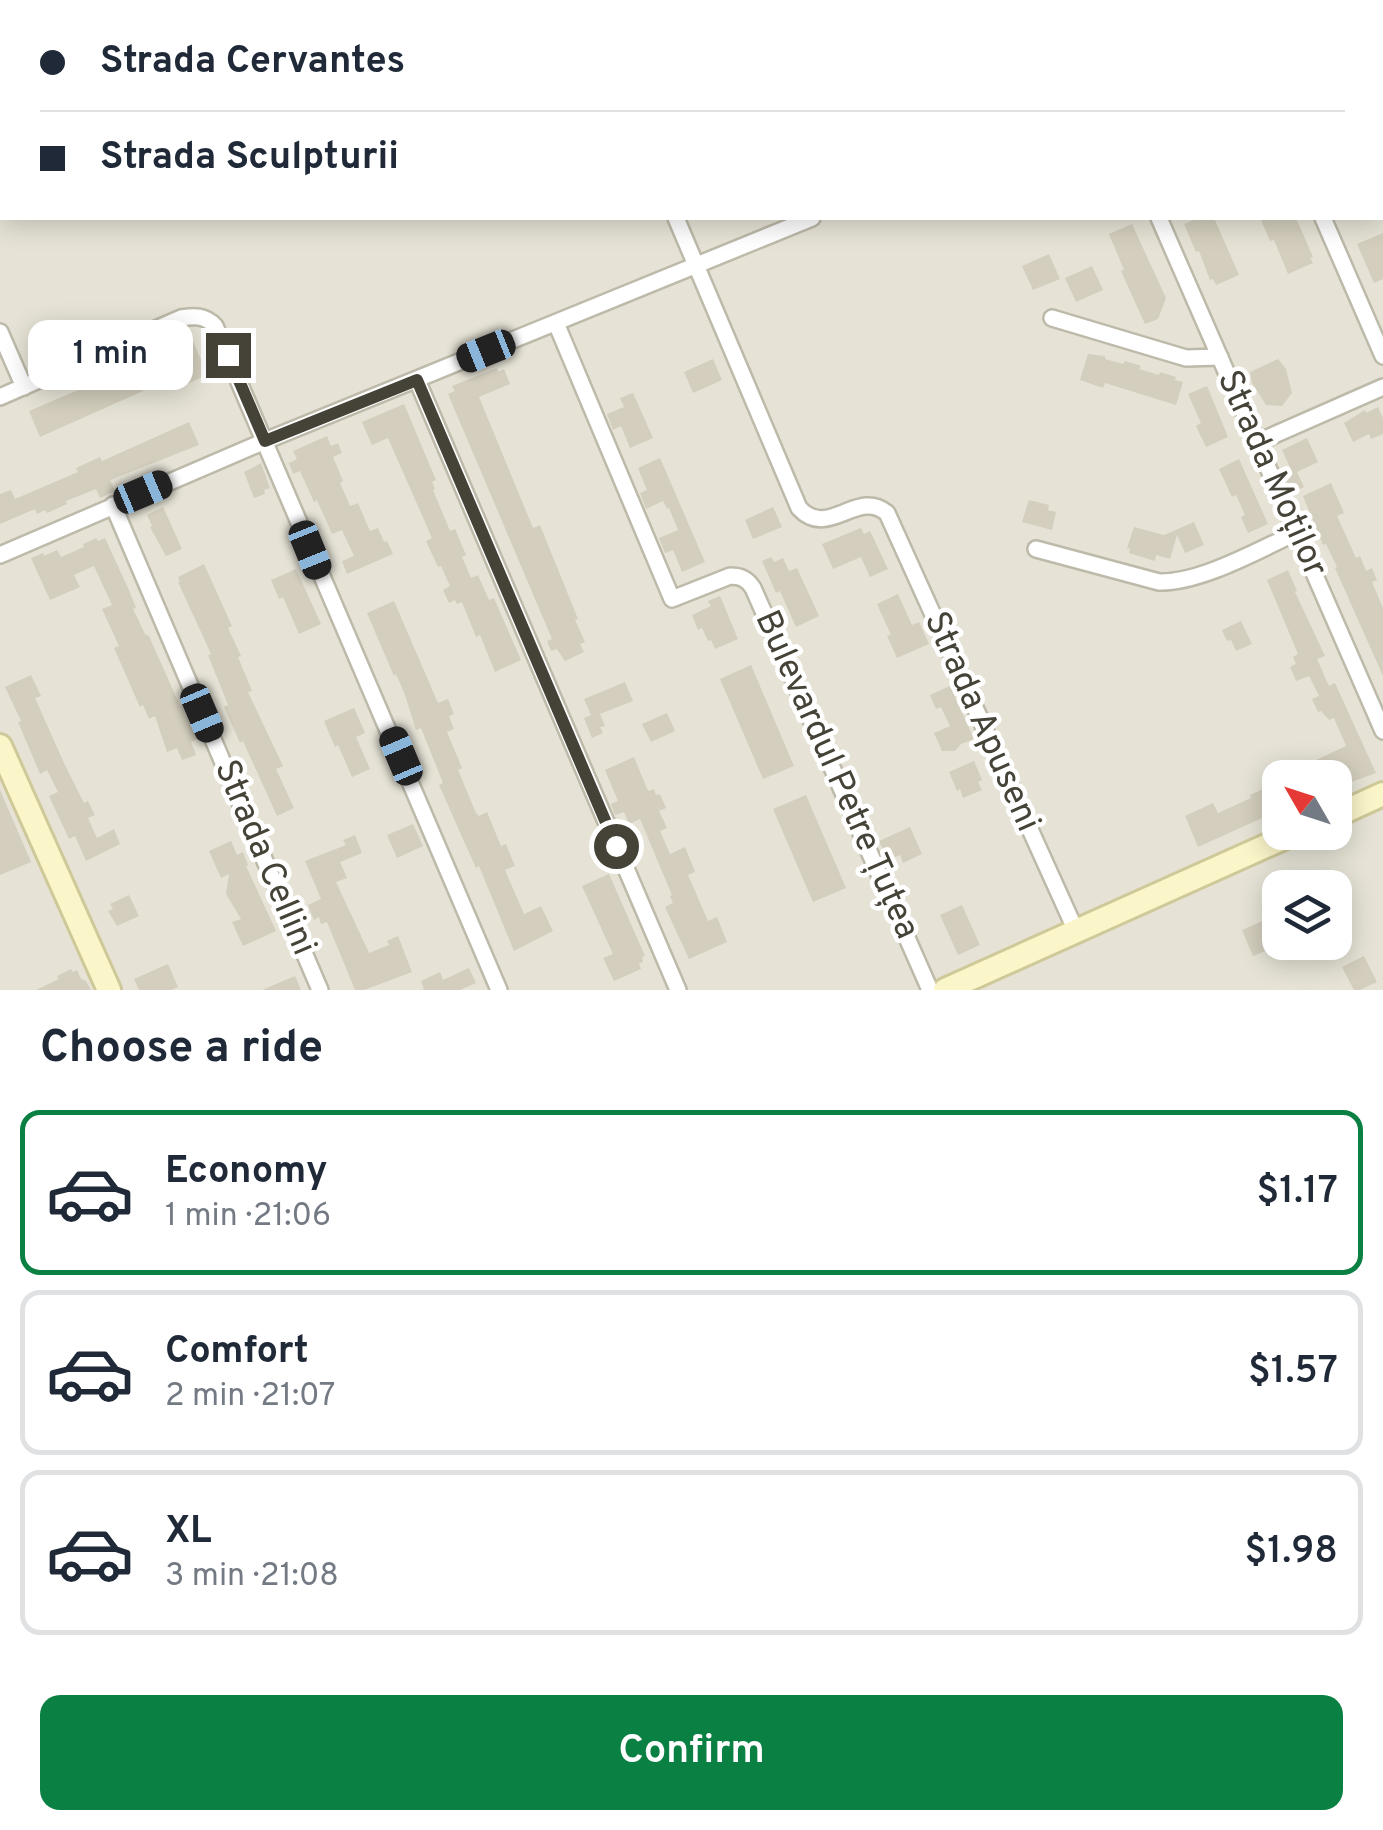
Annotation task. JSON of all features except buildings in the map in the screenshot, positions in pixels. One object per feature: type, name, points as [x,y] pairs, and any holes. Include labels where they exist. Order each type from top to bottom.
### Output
[{"type":"street","points":[[677,220],[698,266]]},
{"type":"street","points":[[0,555],[265,441],[807,220]]},
{"type":"street","name":"Strada Moților","points":[[1160,220],[1383,730]]},
{"type":"street","points":[[1324,220],[1383,356]]},
{"type":"street","name":"Strada Apuseni","points":[[698,266],[800,508],[808,518],[822,520],[867,505],[879,506],[887,513],[1076,931]]},
{"type":"street","points":[[0,398],[181,318],[204,318],[215,326],[499,990]]},
{"type":"street","points":[[1052,318],[1186,358],[1220,357]]},
{"type":"street","name":"Bulevardul Petre Țuțea","points":[[556,323],[672,598],[730,576],[747,580],[753,588],[930,990]]},
{"type":"street","points":[[0,332],[24,387]]},
{"type":"street","points":[[417,380],[678,990]]},
{"type":"street","points":[[1258,442],[1383,387]]},
{"type":"street","name":"Strada Cellini","points":[[113,505],[320,990]]},
{"type":"street","points":[[1036,548],[1159,582],[1177,583],[1298,532]]},
{"type":"street","points":[[0,746],[109,990]]},
{"type":"street","points":[[1352,808],[1383,794]]},
{"type":"street","points":[[945,990],[1262,848]]},
{"type":"shaded area","points":[[0,220],[1383,220],[1383,990],[0,990]]},
{"type":"route","points":[[228,355],[265,441],[417,380],[616,846]]}]
